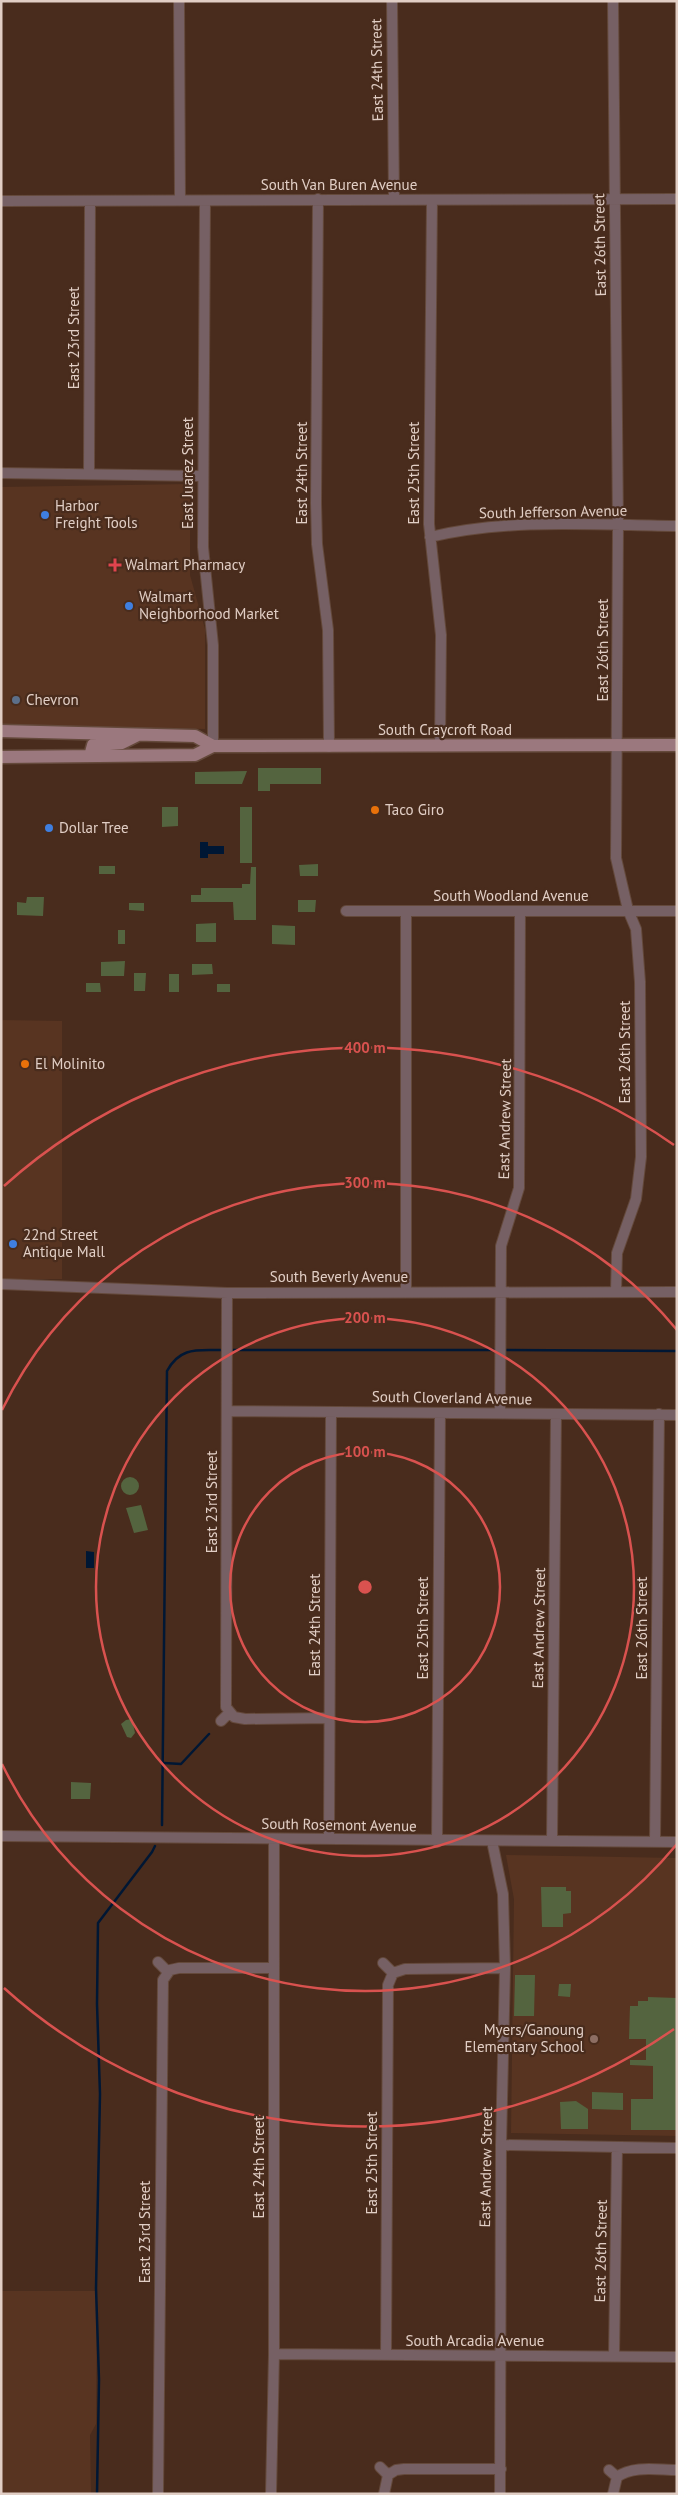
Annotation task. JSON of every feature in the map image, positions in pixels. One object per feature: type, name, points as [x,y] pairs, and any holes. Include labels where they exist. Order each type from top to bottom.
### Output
[{"type":"main road","name":"South Craycroft Road","points":[[1,731],[195,736],[213,746]]},
{"type":"main road","points":[[90,756],[93,745],[122,743],[140,734]]},
{"type":"main road","name":"South Craycroft Road","points":[[1,757],[195,755],[213,746],[677,745]]},
{"type":"street","points":[[179,1],[180,200]]},
{"type":"street","name":"East 24th Street","points":[[392,1],[394,199]]},
{"type":"street","name":"East 26th Street","points":[[613,1],[618,526],[616,858],[628,910],[636,929],[640,982],[641,1170],[636,1199],[617,1253],[616,1292]]},
{"type":"street","name":"East 24th Street","points":[[318,199],[316,503],[318,544],[328,630],[329,747]]},
{"type":"street","name":"South Van Buren Avenue","points":[[1,201],[677,199]]},
{"type":"street","name":"East 25th Street","points":[[432,200],[430,537],[441,635],[440,746]]},
{"type":"street","name":"East Juarez Street","points":[[205,201],[203,547],[213,645],[213,746]]},
{"type":"street","name":"East 23rd Street","points":[[89,474],[90,202]]},
{"type":"street","points":[[1,473],[202,476]]},
{"type":"street","name":"South Jefferson Avenue","points":[[430,537],[479,527],[507,525],[677,526]]},
{"type":"street","name":"South Woodland Avenue","points":[[346,911],[677,911]]},
{"type":"street","points":[[406,912],[406,1292]]},
{"type":"street","name":"East Andrew Street","points":[[500,1414],[501,1246],[519,1188],[520,912]]},
{"type":"street","name":"South Beverly Avenue","points":[[1,1284],[227,1293],[677,1292]]},
{"type":"street","name":"East 23rd Street","points":[[227,1293],[225,1702],[228,1712]]},
{"type":"street","name":"South Cloverland Avenue","points":[[227,1411],[677,1415]]},
{"type":"street","name":"East 24th Street","points":[[329,1839],[332,1412]]},
{"type":"street","name":"East 25th Street","points":[[437,1842],[440,1414]]},
{"type":"street","name":"East 26th Street","points":[[655,1842],[659,1414]]},
{"type":"street","name":"East Andrew Street","points":[[552,1841],[556,1415]]},
{"type":"street","points":[[220,1721],[228,1712],[234,1717],[245,1719],[330,1718]]},
{"type":"street","name":"South Rosemont Avenue","points":[[1,1836],[274,1840],[329,1839],[437,1842],[677,1842]]},
{"type":"street","name":"East 24th Street","points":[[271,2494],[274,2354],[274,1840]]},
{"type":"street","name":"East Andrew Street","points":[[492,1841],[503,1894],[505,1968],[501,2145],[500,2494]]},
{"type":"street","points":[[158,1962],[168,1972],[179,1968],[274,1968]]},
{"type":"street","points":[[383,1963],[393,1973],[405,1969],[505,1968]]},
{"type":"street","name":"East 23rd Street","points":[[158,2494],[162,1985],[168,1972]]},
{"type":"street","name":"East 25th Street","points":[[386,2355],[388,1985],[393,1973]]},
{"type":"street","points":[[501,2145],[677,2148]]},
{"type":"street","name":"East 26th Street","points":[[614,2357],[617,2146]]},
{"type":"street","name":"South Arcadia Avenue","points":[[274,2354],[677,2357]]},
{"type":"street","points":[[380,2467],[388,2475]]},
{"type":"street","points":[[384,2494],[388,2475],[396,2470],[500,2469]]},
{"type":"street","points":[[609,2470],[617,2477]]},
{"type":"street","points":[[613,2494],[617,2477],[626,2471],[677,2470]]},
{"type":"shaded area","points":[[190,484],[190,575],[205,629],[205,729],[1,726],[1,487]]},
{"type":"shaded area","points":[[1,1020],[62,1021],[62,1279],[1,1279]]},
{"type":"shaded area","name":"Myers/Ganoung Elementary School","points":[[506,1855],[677,1858],[677,2136],[511,2133],[514,1899]]},
{"type":"shaded area","points":[[1,2291],[97,2291],[96,2424],[90,2435],[91,2494],[1,2494]]},
{"type":"green space","points":[[258,768],[321,768],[321,784],[270,784],[270,791],[258,791]]},
{"type":"green space","points":[[247,771],[242,784],[195,784],[195,772]]},
{"type":"green space","points":[[162,807],[178,807],[178,826],[162,827]]},
{"type":"green space","points":[[240,807],[252,807],[252,863],[240,863]]},
{"type":"green space","points":[[318,864],[318,876],[300,876],[299,865]]},
{"type":"green space","points":[[99,866],[115,866],[115,874],[99,874]]},
{"type":"green space","points":[[251,867],[256,867],[256,920],[234,920],[233,902],[191,902],[191,895],[201,895],[201,888],[242,888],[242,884],[250,884]]},
{"type":"green space","points":[[27,897],[44,897],[43,916],[17,915],[17,902],[26,903]]},
{"type":"green space","points":[[298,900],[316,900],[315,912],[298,912]]},
{"type":"green space","points":[[129,903],[144,903],[144,911],[129,910]]},
{"type":"green space","points":[[216,923],[216,942],[196,942],[196,924]]},
{"type":"green space","points":[[272,925],[295,926],[295,945],[272,944]]},
{"type":"green space","points":[[118,930],[125,930],[125,944],[118,944]]},
{"type":"green space","points":[[125,961],[124,976],[101,976],[101,962]]},
{"type":"green space","points":[[192,964],[212,964],[213,974],[192,975]]},
{"type":"green space","points":[[134,973],[146,973],[145,991],[134,991]]},
{"type":"green space","points":[[169,974],[179,974],[179,992],[169,992]]},
{"type":"green space","points":[[86,983],[100,983],[101,992],[86,992]]},
{"type":"green space","points":[[217,984],[230,984],[230,992],[217,992]]},
{"type":"green space","points":[[126,1477],[134,1477],[139,1482],[137,1493],[126,1495],[121,1490],[121,1482]]},
{"type":"green space","points":[[141,1505],[148,1530],[134,1533],[126,1508]]},
{"type":"green space","points":[[132,1719],[135,1733],[131,1738],[127,1737],[121,1724],[126,1720]]},
{"type":"green space","points":[[71,1782],[91,1783],[90,1799],[71,1799]]},
{"type":"green space","points":[[541,1887],[566,1887],[566,1891],[571,1891],[571,1913],[563,1914],[563,1927],[542,1927]]},
{"type":"green space","points":[[515,1975],[535,1975],[534,2016],[514,2016]]},
{"type":"green space","points":[[559,1984],[571,1984],[570,1997],[558,1996]]},
{"type":"green space","points":[[648,1997],[677,1998],[677,2130],[631,2130],[631,2099],[653,2099],[653,2066],[630,2065],[630,2060],[646,2060],[646,2039],[629,2039],[630,2006],[638,2006],[638,2001],[648,2001]]},
{"type":"green space","points":[[592,2092],[623,2093],[623,2110],[592,2109]]},
{"type":"green space","points":[[576,2101],[588,2109],[588,2129],[561,2129],[560,2102]]},
{"type":"water","points":[[200,842],[208,842],[208,846],[224,846],[224,854],[208,854],[208,858],[200,858]]},
{"type":"water","points":[[86,1551],[94,1552],[94,1568],[86,1568]]},
{"type":"waterway","points":[[162,1825],[167,1371],[172,1363],[185,1353],[199,1350],[225,1350]]},
{"type":"waterway","points":[[231,1350],[498,1350]]},
{"type":"waterway","points":[[503,1350],[677,1351]]},
{"type":"waterway","points":[[164,1763],[181,1764],[209,1734]]},
{"type":"waterway","points":[[97,2494],[99,2380],[96,2288],[100,2094],[97,2004],[98,1923],[155,1846]]},
{"type":"place","name":"Harbor Freight Tools","points":[[45,515]]},
{"type":"place","name":"Walmart Pharmacy","points":[[115,565]]},
{"type":"place","name":"Walmart Neighborhood Market","points":[[129,606]]},
{"type":"place","name":"Chevron","points":[[16,700]]},
{"type":"place","name":"Taco Giro","points":[[375,810]]},
{"type":"place","name":"Dollar Tree","points":[[49,828]]},
{"type":"place","name":"El Molinito","points":[[25,1064]]},
{"type":"place","name":"22nd Street Antique Mall","points":[[13,1244]]},
{"type":"place","name":"Myers/Ganoung Elementary School","points":[[594,2039]]}]
